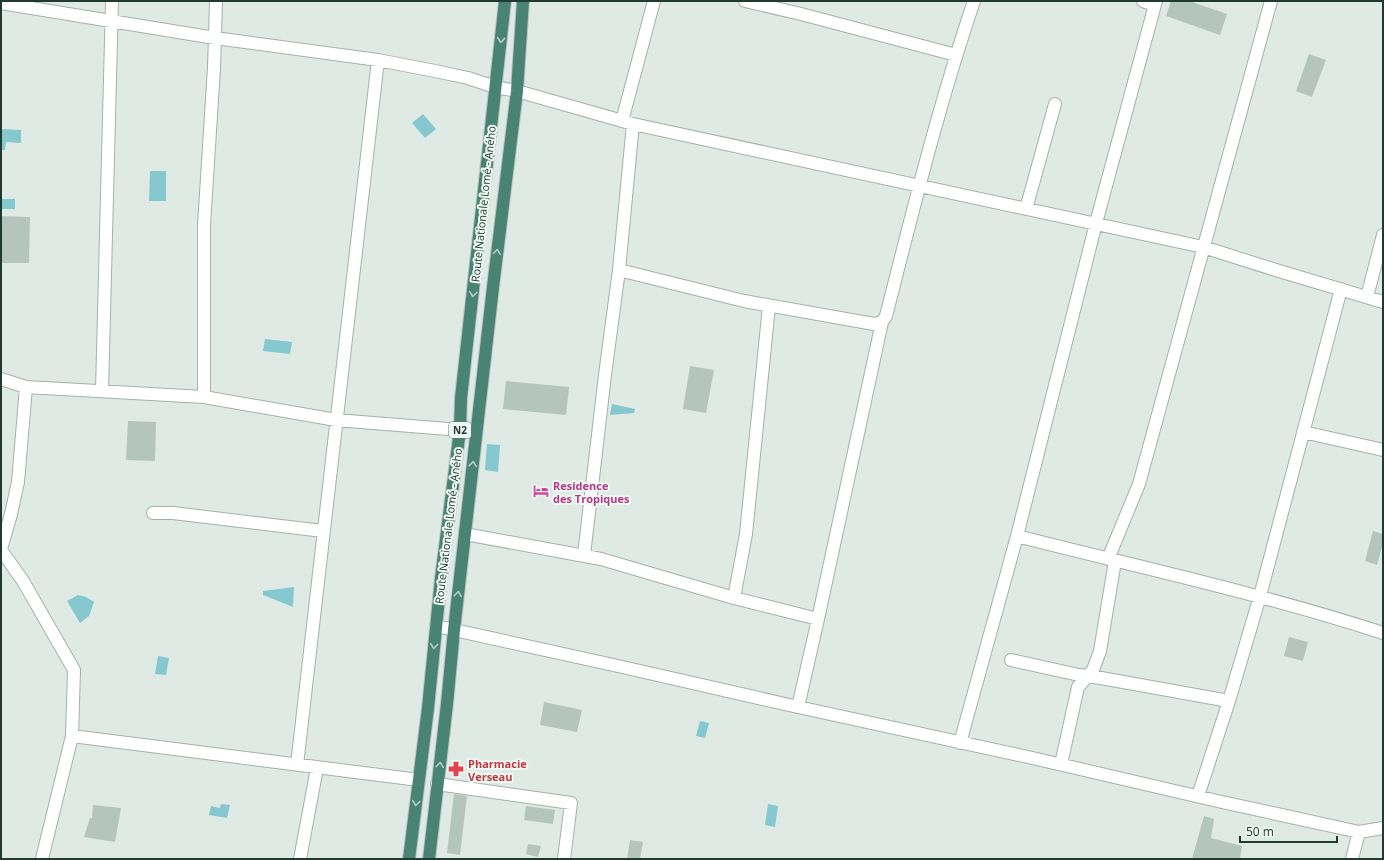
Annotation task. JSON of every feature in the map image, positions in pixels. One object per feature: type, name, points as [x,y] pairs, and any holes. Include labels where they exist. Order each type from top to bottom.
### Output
[{"type":"highway","name":"Route Nationale Lomé - Aného","points":[[409,859],[420,780],[436,626],[460,430],[461,398],[505,1]]},
{"type":"highway","name":"Route Nationale Lomé - Aného","points":[[429,859],[493,287],[517,91],[523,1]]},
{"type":"street","points":[[102,391],[112,1]]},
{"type":"street","points":[[204,397],[204,225],[216,38],[216,1]]},
{"type":"street","points":[[584,555],[605,375],[620,270],[627,122],[654,1]]},
{"type":"street","points":[[745,1],[956,54]]},
{"type":"street","points":[[798,707],[882,322],[886,316],[919,186],[956,54],[974,1]]},
{"type":"street","points":[[960,743],[1017,536],[1096,224],[1156,3],[1143,1]]},
{"type":"street","points":[[1060,764],[1077,690],[1080,684],[1096,666],[1100,651],[1111,560],[1139,484],[1271,1]]},
{"type":"street","points":[[1,4],[216,38],[378,60],[468,78],[496,87],[517,91],[627,122],[1203,247],[1383,302]]},
{"type":"street","points":[[297,765],[378,60]]},
{"type":"street","points":[[1026,209],[1055,104]]},
{"type":"street","points":[[1367,297],[1383,236]]},
{"type":"street","points":[[620,270],[737,300],[874,324],[882,322]]},
{"type":"street","points":[[1198,796],[1229,701],[1260,596],[1341,289]]},
{"type":"street","points":[[734,598],[746,534],[769,306]]},
{"type":"street","points":[[1,379],[26,387],[72,391],[102,391],[204,397],[336,420],[460,430]]},
{"type":"street","points":[[26,387],[18,482],[1,550],[23,581],[74,670],[72,736],[42,859]]},
{"type":"street","points":[[1303,432],[1383,450]]},
{"type":"street","points":[[153,513],[173,513],[323,531]]},
{"type":"street","points":[[465,534],[584,555],[628,566],[734,598],[818,619]]},
{"type":"street","points":[[1017,536],[1260,596],[1338,618],[1383,633]]},
{"type":"street","points":[[436,626],[1060,764],[1359,832],[1383,828]]},
{"type":"street","points":[[1011,660],[1088,676],[1229,701]]},
{"type":"street","points":[[72,736],[420,780]]},
{"type":"street","points":[[300,859],[317,768]]},
{"type":"street","points":[[437,784],[571,803],[564,859]]},
{"type":"street","points":[[1352,859],[1359,832]]},
{"type":"water","points":[[423,114],[436,129],[425,138],[412,123]]},
{"type":"water","points":[[1,129],[21,130],[21,143],[6,142],[5,150],[1,150]]},
{"type":"water","points":[[150,171],[166,171],[166,201],[149,201]]},
{"type":"water","points":[[1,199],[15,199],[15,209],[1,209]]},
{"type":"water","points":[[265,339],[292,342],[290,354],[263,351]]},
{"type":"water","points":[[612,404],[635,409],[634,413],[610,415]]},
{"type":"water","points":[[487,444],[500,445],[498,472],[485,470]]},
{"type":"water","points":[[294,587],[293,607],[263,595],[263,591]]},
{"type":"water","points":[[78,595],[86,597],[94,602],[89,616],[80,623],[67,601]]},
{"type":"water","points":[[158,656],[169,658],[166,675],[155,674]]},
{"type":"water","points":[[700,721],[709,723],[705,738],[696,736]]},
{"type":"water","points":[[221,804],[230,805],[227,818],[209,815],[211,806],[220,808]]},
{"type":"water","points":[[768,804],[778,806],[775,827],[765,825]]},
{"type":"building","points":[[1171,1],[1189,1],[1227,14],[1220,35],[1166,16]]},
{"type":"building","points":[[1309,54],[1326,60],[1312,97],[1296,91]]},
{"type":"building","points":[[1,216],[30,217],[29,263],[1,263]]},
{"type":"building","points":[[690,366],[714,370],[706,413],[683,409]]},
{"type":"building","points":[[506,381],[569,387],[566,415],[503,409]]},
{"type":"building","points":[[128,421],[156,422],[155,461],[126,460]]},
{"type":"building","points":[[1373,531],[1383,534],[1383,543],[1377,565],[1365,561]]},
{"type":"building","points":[[1289,637],[1308,642],[1303,661],[1284,656]]},
{"type":"building","points":[[544,702],[582,710],[577,732],[540,725]]},
{"type":"building","points":[[454,794],[467,796],[460,855],[447,853]]},
{"type":"building","points":[[93,805],[121,808],[115,842],[84,837],[90,818],[92,818]]},
{"type":"building","points":[[526,806],[555,810],[553,824],[524,820]]},
{"type":"building","points":[[1204,816],[1214,819],[1211,838],[1242,846],[1240,859],[1192,859]]},
{"type":"building","points":[[630,840],[643,842],[640,859],[627,859]]},
{"type":"building","points":[[528,844],[541,846],[538,857],[526,854]]},
{"type":"place","name":"Residence des Tropiques","points":[[541,491]]},
{"type":"place","name":"Pharmacie Verseau","points":[[456,769]]}]
